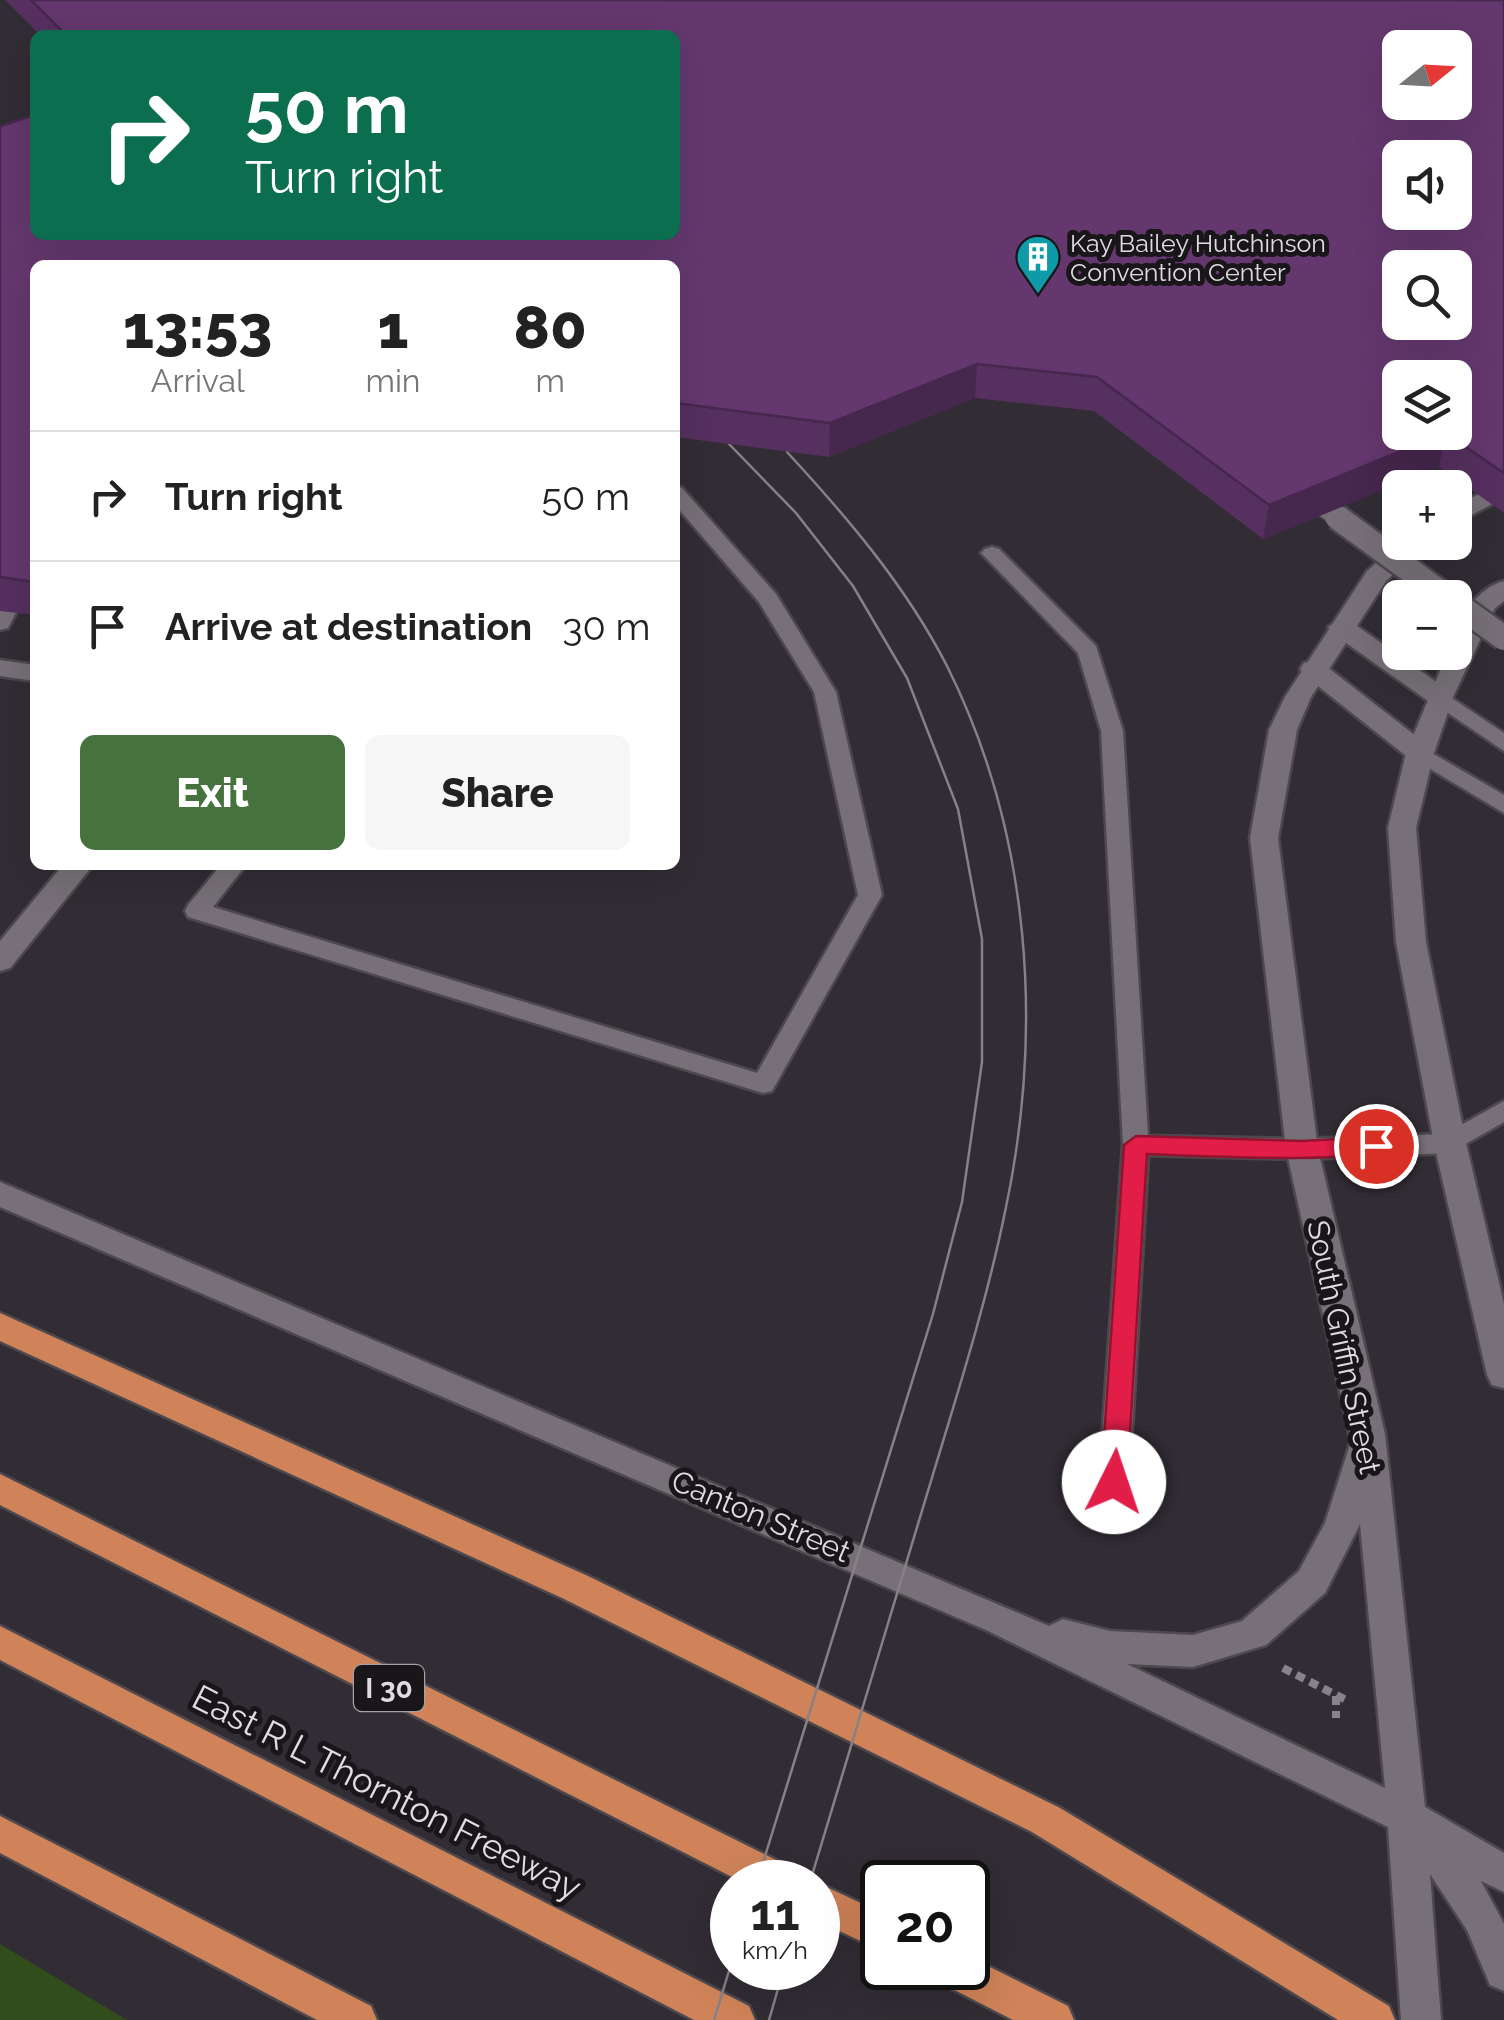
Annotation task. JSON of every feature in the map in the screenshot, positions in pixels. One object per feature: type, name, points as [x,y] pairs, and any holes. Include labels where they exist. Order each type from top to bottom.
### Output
[{"type":"highway","points":[[0,1326],[575,1586],[1046,1820],[1374,2020]]},
{"type":"highway","name":"I 30","points":[[0,1488],[736,1860]]},
{"type":"highway","name":"East R L Thornton Freeway","points":[[0,1642],[735,2020]]},
{"type":"highway","points":[[0,1833],[357,2020]]},
{"type":"highway","points":[[990,1988],[1054,2020]]},
{"type":"main road","points":[[1472,506],[1484,499]]},
{"type":"main road","name":"South Griffin Street","points":[[1395,560],[1376,576],[1313,669],[1283,730],[1264,838],[1302,1150],[1368,1434],[1407,1817],[1421,2020]]},
{"type":"main road","points":[[1504,589],[1484,604],[1440,697],[1420,753],[1402,828],[1411,942],[1450,1143],[1504,1375]]},
{"type":"main road","points":[[1342,626],[1440,697]]},
{"type":"main road","points":[[0,668],[30,671]]},
{"type":"main road","points":[[1313,669],[1420,753]]},
{"type":"main road","points":[[0,961],[75,870]]},
{"type":"main road","name":"Canton Street","points":[[0,1194],[999,1619],[1407,1817],[1504,1874]]},
{"type":"main road","points":[[999,1619],[1110,1647],[1193,1651],[1254,1634],[1312,1582],[1342,1524],[1368,1434]]},
{"type":"main road","points":[[1407,1817],[1456,1872],[1488,1928],[1504,1972]]},
{"type":"lane","points":[[230,870],[197,911],[763,1084],[870,895],[825,692],[768,599],[680,498]]},
{"type":"lane","points":[[1313,499],[1423,580]]},
{"type":"lane","points":[[992,554],[1088,651],[1112,731],[1136,1145],[1114,1482]]},
{"type":"lane","points":[[1472,615],[1504,638]]},
{"type":"lane","points":[[1440,697],[1504,744]]},
{"type":"lane","points":[[1420,753],[1504,805]]},
{"type":"lane","points":[[1136,1145],[1302,1150],[1450,1143],[1504,1110]]},
{"type":"path","points":[[1279,1666],[1363,1710]]},
{"type":"path","points":[[1336,1695],[1336,1718]]},
{"type":"green space","points":[[0,1944],[127,2020],[0,2020]]},
{"type":"building","name":"Kay Bailey Hutchinson Convention Center","points":[[31,0],[1504,0],[1504,473],[1470,450],[1472,360],[1382,360],[1382,450],[1403,450],[1269,505],[1097,377],[977,364],[830,423],[680,404],[680,260],[30,260],[30,581],[0,577],[0,126],[30,117],[30,240],[680,240],[680,30],[61,30]]},
{"type":"tram line","points":[[729,444],[796,513],[853,586],[907,678],[958,809],[982,939],[982,1062],[962,1202],[933,1314],[764,1860]]},
{"type":"tram line","points":[[787,452],[853,527],[913,608],[947,666],[975,730],[997,797],[1013,865],[1026,1004],[1017,1143],[990,1278],[817,1860]]},
{"type":"tram line","points":[[714,2020],[723,1990]]},
{"type":"tram line","points":[[769,2020],[778,1990]]},
{"type":"place","name":"Kay Bailey Hutchinson Convention Center","points":[[1038,295]]},
{"type":"route","points":[[1114,1482],[1136,1145],[1302,1150],[1376,1146]]}]
